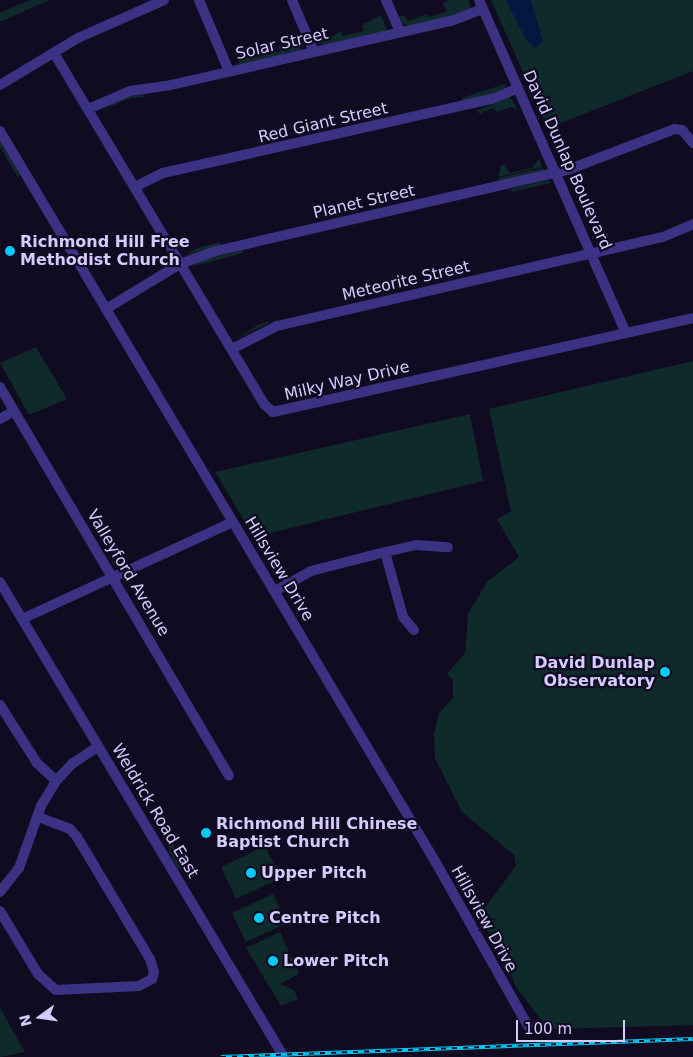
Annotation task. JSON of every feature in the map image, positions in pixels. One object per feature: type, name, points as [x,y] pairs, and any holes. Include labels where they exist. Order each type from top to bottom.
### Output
[{"type":"street","points":[[0,85],[78,38],[164,0]]},
{"type":"street","points":[[198,0],[229,71]]},
{"type":"street","points":[[292,0],[314,52]]},
{"type":"street","points":[[386,0],[400,32]]},
{"type":"street","name":"Solar Street","points":[[88,109],[130,91],[229,71],[451,21],[481,4]]},
{"type":"street","name":"David Dunlap Boulevard","points":[[481,4],[626,333]]},
{"type":"street","name":"Milky Way Drive","points":[[54,53],[264,404],[272,412],[279,412],[693,318]]},
{"type":"street","name":"Red Giant Street","points":[[135,187],[163,173],[492,99],[518,88]]},
{"type":"street","points":[[556,172],[675,129],[682,130],[693,144]]},
{"type":"street","name":"Hillsview Drive","points":[[0,130],[435,861],[528,1026]]},
{"type":"street","name":"Planet Street","points":[[106,309],[180,264],[216,251],[556,172]]},
{"type":"street","name":"Meteorite Street","points":[[232,349],[277,326],[664,238],[693,224]]},
{"type":"street","name":"Valleyford Avenue","points":[[0,387],[230,776]]},
{"type":"street","points":[[0,419],[14,411]]},
{"type":"street","points":[[22,619],[232,522]]},
{"type":"street","points":[[275,591],[311,570],[416,545],[448,547]]},
{"type":"street","points":[[385,552],[403,617],[414,630]]},
{"type":"street","name":"Weldrick Road East","points":[[0,582],[284,1057]]},
{"type":"street","points":[[0,705],[37,763],[56,782]]},
{"type":"street","points":[[0,892],[19,868],[38,817],[56,782],[72,763],[98,747]]},
{"type":"street","points":[[0,911],[38,974],[56,990],[139,986],[152,979],[150,959],[77,837],[70,829],[38,817]]},
{"type":"green space","points":[[30,0],[50,0],[0,22],[0,13]]},
{"type":"green space","points":[[450,0],[469,0],[470,8],[452,16],[410,26],[403,24],[399,17],[403,15],[409,21],[427,14],[428,17],[447,12],[443,3]]},
{"type":"green space","points":[[491,0],[693,0],[693,71],[548,128]]},
{"type":"green space","points":[[381,15],[387,31],[324,45],[317,43],[313,35],[321,32],[328,39],[341,31],[343,36],[364,31],[362,25]]},
{"type":"green space","points":[[297,35],[301,50],[240,65],[233,52],[241,58],[257,47],[260,55],[280,51],[279,47],[296,40]]},
{"type":"green space","points":[[505,84],[506,87],[491,94],[463,101],[462,98]]},
{"type":"green space","points":[[144,94],[145,97],[127,99],[99,112],[123,98]]},
{"type":"green space","points":[[510,97],[518,110],[512,107],[496,112],[494,108],[482,112],[483,115],[476,111]]},
{"type":"green space","points":[[0,141],[20,174],[18,178],[0,147]]},
{"type":"green space","points":[[538,155],[542,167],[498,177],[501,165],[505,164],[509,173],[532,168],[539,159]]},
{"type":"green space","points":[[543,168],[544,170],[499,181],[498,178]]},
{"type":"green space","points":[[548,180],[551,183],[512,192],[511,189]]},
{"type":"green space","points":[[220,242],[221,245],[183,256],[198,248]]},
{"type":"green space","points":[[242,250],[243,253],[191,267],[203,260]]},
{"type":"green space","points":[[268,321],[269,323],[234,340],[258,325]]},
{"type":"green space","points":[[36,347],[67,399],[29,415],[0,363]]},
{"type":"green space","points":[[693,361],[693,1025],[555,1029],[546,1026],[516,987],[501,951],[478,917],[516,866],[514,855],[462,812],[435,758],[434,735],[439,713],[453,698],[453,680],[447,674],[465,653],[468,614],[487,582],[519,557],[497,519],[511,512],[489,409]]},
{"type":"green space","points":[[470,414],[483,481],[254,537],[215,472]]},
{"type":"green space","points":[[170,839],[189,872],[177,868],[169,852]]},
{"type":"green space","name":"Upper Pitch","points":[[265,846],[281,878],[236,899],[221,867]]},
{"type":"green space","name":"Centre Pitch","points":[[273,894],[287,923],[246,942],[232,913]]},
{"type":"green space","name":"Lower Pitch","points":[[280,932],[299,974],[280,984],[294,990],[298,999],[281,1006],[246,948]]},
{"type":"green space","points":[[0,1008],[25,1052],[0,1057]]},
{"type":"water","points":[[506,0],[531,0],[543,42],[534,48],[524,36]]},
{"type":"railway","points":[[221,1057],[693,1039]]},
{"type":"place","name":"Richmond Hill Free Methodist Church","points":[[10,251]]},
{"type":"place","name":"David Dunlap Observatory","points":[[665,672]]},
{"type":"place","name":"Richmond Hill Chinese Baptist Church","points":[[206,833]]},
{"type":"place","name":"Upper Pitch","points":[[251,873]]},
{"type":"place","name":"Centre Pitch","points":[[259,918]]},
{"type":"place","name":"Lower Pitch","points":[[273,961]]}]
